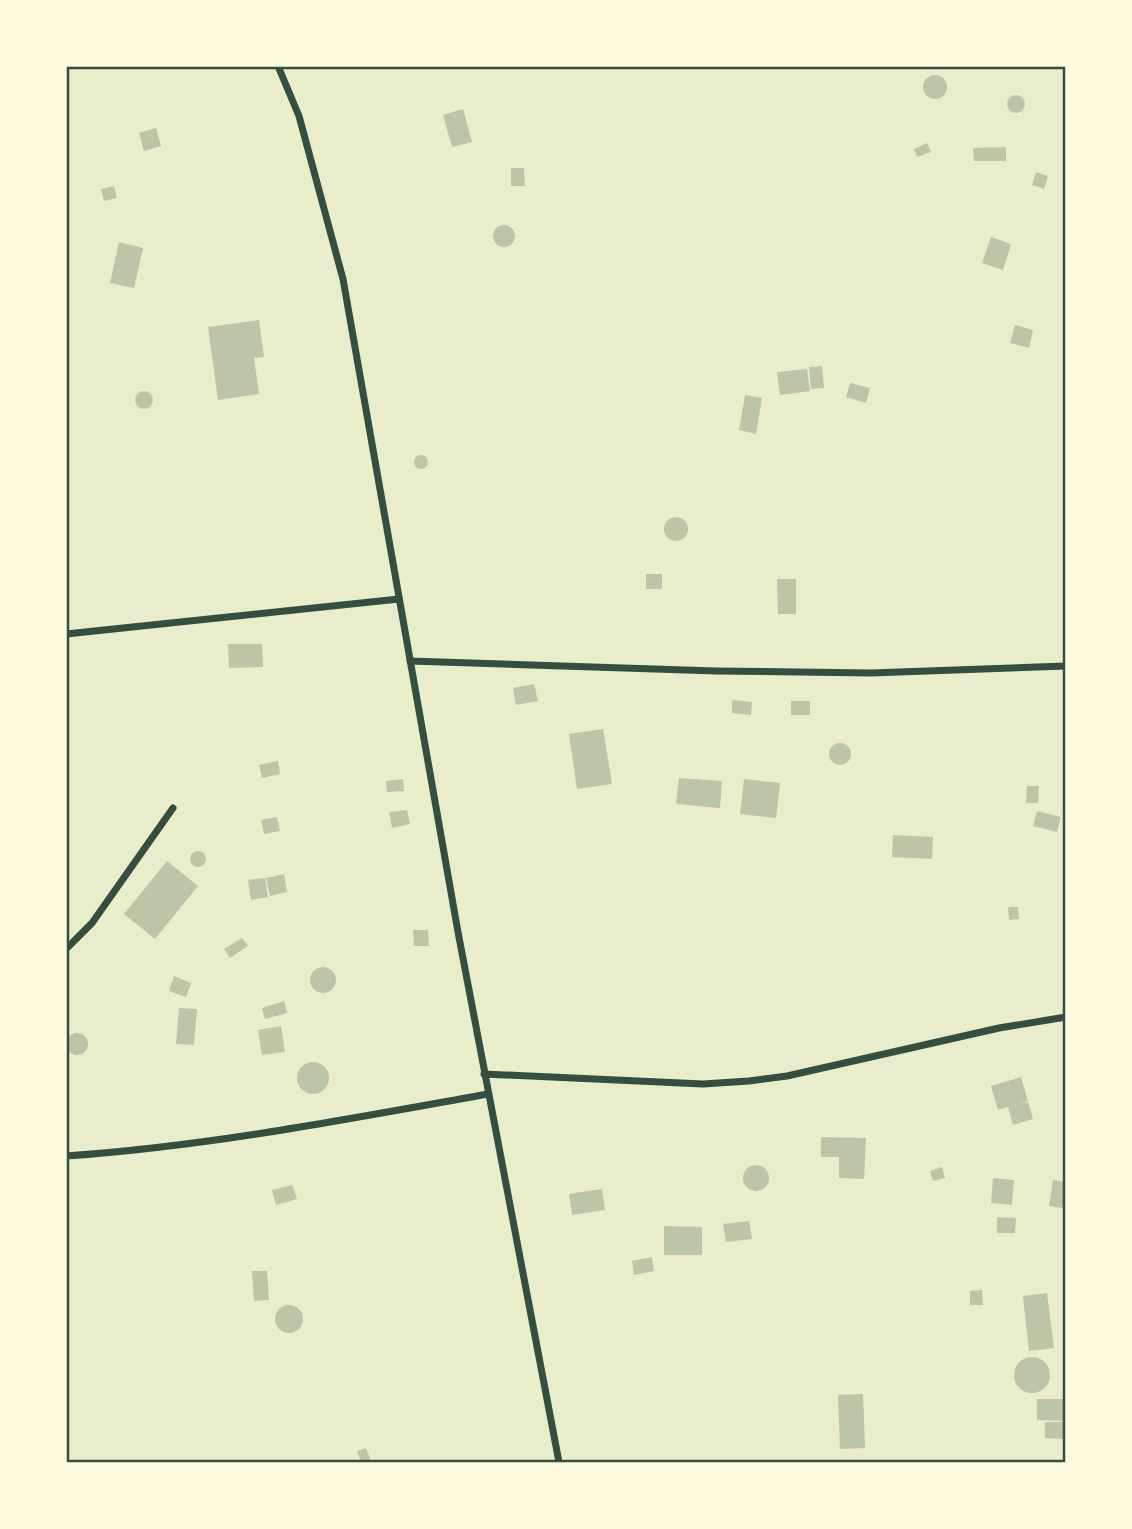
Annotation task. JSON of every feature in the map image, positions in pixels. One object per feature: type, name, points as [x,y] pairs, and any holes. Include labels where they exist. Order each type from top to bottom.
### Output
[{"type":"street","points":[[278,66],[299,116],[343,279],[484,1074],[559,1462]]},
{"type":"street","points":[[66,634],[399,599]]},
{"type":"street","points":[[410,661],[871,673],[1066,666]]},
{"type":"street","points":[[66,949],[92,923],[173,808]]},
{"type":"street","points":[[484,1074],[704,1084],[749,1081],[787,1076],[999,1028],[1066,1017]]},
{"type":"street","points":[[66,1156],[138,1151],[238,1138],[488,1094]]},
{"type":"building","points":[[935,75],[944,78],[947,87],[944,96],[935,99],[926,96],[923,87],[926,78]]},
{"type":"building","points":[[1016,95],[1022,98],[1025,104],[1022,110],[1016,113],[1010,110],[1007,104],[1010,98]]},
{"type":"building","points":[[463,109],[472,142],[452,147],[443,115]]},
{"type":"building","points":[[156,128],[161,146],[144,151],[139,133]]},
{"type":"building","points":[[927,143],[931,152],[917,157],[914,149]]},
{"type":"building","points":[[1006,147],[1006,161],[974,161],[973,148]]},
{"type":"building","points":[[511,168],[524,168],[525,186],[511,186]]},
{"type":"building","points":[[1036,172],[1048,176],[1044,189],[1032,185]]},
{"type":"building","points":[[114,186],[117,198],[104,201],[101,189]]},
{"type":"building","points":[[504,225],[512,228],[515,236],[512,244],[504,247],[496,244],[493,236],[496,228]]},
{"type":"building","points":[[991,237],[1011,244],[1003,270],[982,263]]},
{"type":"building","points":[[119,242],[143,248],[134,288],[110,283]]},
{"type":"building","points":[[259,320],[264,357],[254,358],[259,394],[218,400],[208,327]]},
{"type":"building","points":[[1015,325],[1033,330],[1029,348],[1010,343]]},
{"type":"building","points":[[822,366],[824,388],[811,389],[809,367]]},
{"type":"building","points":[[807,369],[810,391],[780,395],[777,372]]},
{"type":"building","points":[[850,383],[870,388],[866,403],[846,397]]},
{"type":"building","points":[[144,391],[150,394],[153,400],[150,406],[144,409],[138,406],[135,400],[138,394]]},
{"type":"building","points":[[745,395],[762,398],[756,434],[739,430]]},
{"type":"building","points":[[421,455],[426,457],[426,467],[421,469],[416,467],[414,462],[416,457]]},
{"type":"building","points":[[676,517],[685,520],[688,529],[685,538],[676,541],[667,538],[664,529],[667,520]]},
{"type":"building","points":[[646,574],[662,574],[662,589],[646,589]]},
{"type":"building","points":[[777,579],[796,579],[796,614],[778,614]]},
{"type":"building","points":[[228,644],[262,644],[263,667],[229,668]]},
{"type":"building","points":[[534,684],[538,701],[516,705],[513,688]]},
{"type":"building","points":[[732,700],[752,702],[751,715],[732,713]]},
{"type":"building","points":[[791,701],[810,701],[810,715],[791,715]]},
{"type":"building","points":[[603,729],[612,784],[577,789],[569,734]]},
{"type":"building","points":[[836,743],[844,743],[851,750],[851,758],[844,765],[836,765],[829,758],[829,750]]},
{"type":"building","points":[[278,761],[280,774],[262,778],[259,765]]},
{"type":"building","points":[[679,778],[722,781],[720,808],[676,804]]},
{"type":"building","points":[[403,779],[404,791],[387,792],[386,781]]},
{"type":"building","points":[[744,779],[780,783],[776,818],[740,814]]},
{"type":"building","points":[[1027,786],[1039,786],[1038,803],[1026,803]]},
{"type":"building","points":[[407,810],[410,824],[392,828],[389,812]]},
{"type":"building","points":[[1037,811],[1061,817],[1057,832],[1033,826]]},
{"type":"building","points":[[277,817],[280,831],[264,834],[261,820]]},
{"type":"building","points":[[893,835],[933,837],[932,859],[892,857]]},
{"type":"building","points":[[195,851],[201,851],[206,859],[204,865],[195,867],[190,862],[190,856]]},
{"type":"building","points":[[167,861],[198,886],[155,939],[124,914]]},
{"type":"building","points":[[284,874],[287,892],[270,896],[266,878]]},
{"type":"building","points":[[265,878],[268,897],[251,900],[248,880]]},
{"type":"building","points":[[1008,907],[1018,907],[1019,919],[1009,920]]},
{"type":"building","points":[[413,930],[428,930],[429,946],[414,946]]},
{"type":"building","points":[[242,938],[248,946],[230,958],[224,949]]},
{"type":"building","points":[[323,967],[332,971],[336,980],[332,989],[323,993],[314,989],[310,980],[314,971]]},
{"type":"building","points":[[174,976],[191,983],[186,997],[169,991]]},
{"type":"building","points":[[284,1001],[287,1013],[265,1019],[262,1008]]},
{"type":"building","points":[[179,1008],[197,1009],[194,1045],[176,1044]]},
{"type":"building","points":[[281,1026],[285,1052],[262,1055],[258,1030]]},
{"type":"building","points":[[77,1033],[85,1036],[88,1044],[85,1052],[77,1055],[69,1052],[66,1044],[69,1036]]},
{"type":"building","points":[[313,1062],[325,1066],[329,1078],[325,1090],[313,1094],[301,1090],[297,1078],[301,1066]]},
{"type":"building","points":[[1021,1077],[1028,1101],[1018,1104],[1028,1102],[1033,1119],[1013,1125],[1008,1107],[998,1110],[991,1086]]},
{"type":"building","points":[[821,1137],[866,1138],[864,1179],[839,1178],[839,1157],[821,1157]]},
{"type":"building","points":[[756,1165],[765,1169],[769,1178],[765,1187],[756,1191],[747,1187],[743,1178],[747,1169]]},
{"type":"building","points":[[942,1167],[945,1178],[933,1181],[930,1171]]},
{"type":"building","points":[[993,1178],[1014,1180],[1012,1205],[991,1203]]},
{"type":"building","points":[[1053,1180],[1066,1182],[1063,1208],[1049,1206]]},
{"type":"building","points":[[292,1185],[297,1199],[276,1205],[272,1190]]},
{"type":"building","points":[[602,1189],[605,1210],[572,1215],[569,1194]]},
{"type":"building","points":[[997,1217],[1016,1218],[1015,1233],[997,1233]]},
{"type":"building","points":[[749,1221],[752,1239],[726,1242],[723,1224]]},
{"type":"building","points":[[664,1226],[702,1227],[702,1255],[664,1255]]},
{"type":"building","points":[[652,1257],[654,1271],[634,1275],[632,1261]]},
{"type":"building","points":[[252,1271],[267,1271],[269,1300],[254,1301]]},
{"type":"building","points":[[982,1290],[983,1305],[970,1305],[970,1291]]},
{"type":"building","points":[[1047,1293],[1054,1348],[1029,1351],[1023,1296]]},
{"type":"building","points":[[289,1305],[299,1309],[303,1319],[299,1329],[289,1333],[279,1329],[275,1319],[279,1309]]},
{"type":"building","points":[[1032,1357],[1044,1363],[1050,1375],[1044,1387],[1032,1393],[1020,1387],[1014,1375],[1020,1363]]},
{"type":"building","points":[[863,1394],[865,1448],[840,1449],[838,1395]]},
{"type":"building","points":[[1037,1399],[1064,1399],[1063,1421],[1037,1420]]},
{"type":"building","points":[[1045,1422],[1065,1422],[1064,1439],[1045,1438]]},
{"type":"building","points":[[366,1448],[371,1461],[361,1462],[357,1451]]}]
